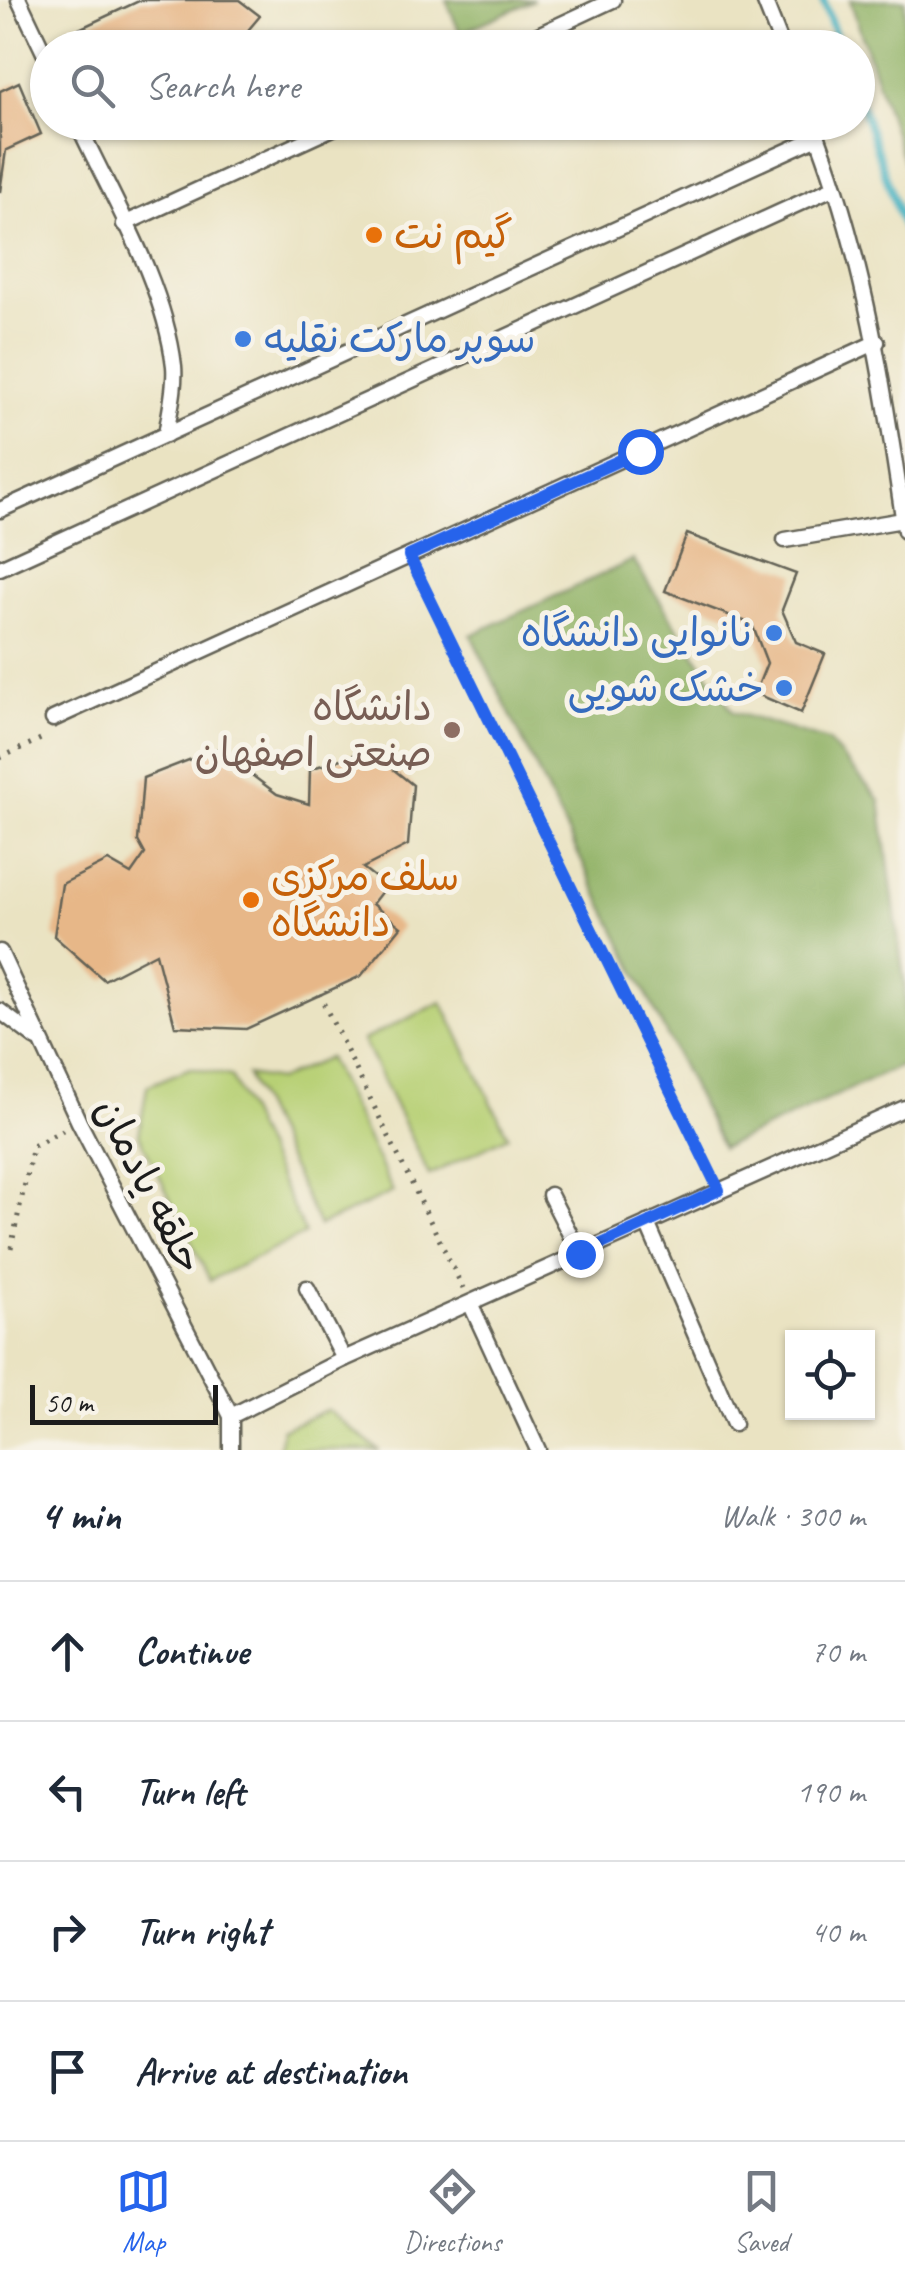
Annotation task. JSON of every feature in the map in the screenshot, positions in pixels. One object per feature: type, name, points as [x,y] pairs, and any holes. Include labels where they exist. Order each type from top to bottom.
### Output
[{"type":"lane","points":[[19,0],[33,30]]},
{"type":"lane","points":[[549,30],[613,0]]},
{"type":"lane","points":[[764,0],[776,30]]},
{"type":"lane","points":[[85,140],[154,297],[174,368],[166,435]]},
{"type":"lane","points":[[124,224],[307,140]]},
{"type":"lane","points":[[0,510],[794,140]]},
{"type":"lane","points":[[785,540],[904,526],[877,342],[818,140]]},
{"type":"lane","points":[[0,568],[835,188]]},
{"type":"lane","points":[[53,719],[877,342]]},
{"type":"lane","name":"حلقه یادمان","points":[[0,952],[80,1122],[231,1416],[231,1450]]},
{"type":"lane","points":[[0,1011],[42,1043]]},
{"type":"lane","points":[[231,1416],[344,1359],[471,1306],[905,1108]]},
{"type":"lane","points":[[550,1195],[580,1254]]},
{"type":"lane","points":[[647,1223],[734,1424]]},
{"type":"lane","points":[[308,1288],[344,1359]]},
{"type":"lane","points":[[471,1306],[538,1450]]},
{"type":"path","points":[[409,556],[719,1190]]},
{"type":"path","points":[[0,758],[59,731],[53,719]]},
{"type":"path","points":[[319,994],[471,1306]]},
{"type":"path","points":[[11,1248],[33,1146],[80,1122]]},
{"type":"green space","points":[[446,0],[534,0],[467,30],[459,30]]},
{"type":"green space","points":[[850,0],[905,0],[905,165],[875,75],[875,30],[860,30]]},
{"type":"green space","points":[[633,560],[733,712],[828,741],[880,800],[905,989],[905,1064],[722,1148],[471,635]]},
{"type":"green space","points":[[442,1002],[508,1136],[429,1175],[363,1040]]},
{"type":"green space","points":[[328,1058],[393,1192],[319,1226],[247,1075],[278,1080]]},
{"type":"green space","points":[[190,1068],[231,1076],[305,1234],[210,1280],[139,1135],[147,1086]]},
{"type":"green space","points":[[327,1410],[379,1450],[279,1450],[282,1429]]},
{"type":"building","points":[[141,0],[239,0],[260,16],[248,30],[77,30]]},
{"type":"building","points":[[19,82],[30,108],[30,139],[6,150],[0,192],[0,91]]},
{"type":"building","points":[[687,534],[796,574],[782,610],[796,642],[825,654],[801,713],[755,693],[767,663],[752,624],[665,591]]},
{"type":"building","points":[[217,749],[277,794],[309,804],[310,769],[369,750],[413,785],[408,845],[363,868],[386,886],[372,904],[401,927],[361,976],[246,1029],[175,1026],[156,953],[104,980],[54,936],[62,884],[108,861],[131,874],[145,854],[138,841],[143,778]]},
{"type":"waterway","points":[[823,0],[834,30]]},
{"type":"waterway","points":[[873,140],[905,232]]},
{"type":"place","name":"گیم نت","points":[[374,235]]},
{"type":"place","name":"سوپر مارکت نقلیه","points":[[243,339]]},
{"type":"place","name":"نانوایی دانشگاه","points":[[774,633]]},
{"type":"place","name":"خشک شویی","points":[[784,688]]},
{"type":"place","name":"دانشگاه صنعتی اصفهان","points":[[452,730]]},
{"type":"place","name":"سلف مرکزی دانشگاه","points":[[251,900]]},
{"type":"route","points":[[580,1254],[719,1190],[409,556],[640,451]]}]
